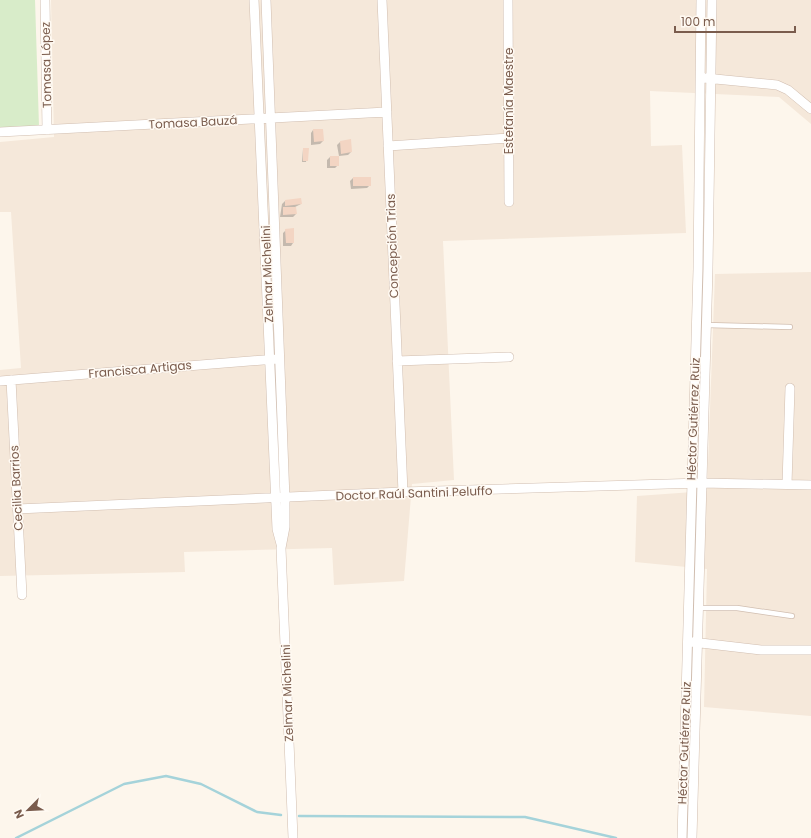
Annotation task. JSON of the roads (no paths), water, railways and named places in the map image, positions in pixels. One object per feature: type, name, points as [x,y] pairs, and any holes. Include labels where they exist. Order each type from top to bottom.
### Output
[{"type":"street","name":"Tomasa López","points":[[45,0],[47,130]]},
{"type":"street","name":"Zelmar Michelini","points":[[254,0],[275,359],[281,499],[277,529],[282,548],[293,838]]},
{"type":"street","name":"Zelmar Michelini","points":[[266,0],[271,118],[275,359]]},
{"type":"street","name":"Concepción Trias","points":[[382,0],[403,492]]},
{"type":"street","name":"Estefanía Maestre","points":[[508,0],[509,202]]},
{"type":"street","name":"Héctor Gutiérrez Ruiz","points":[[682,838],[698,269],[701,0]]},
{"type":"street","name":"Héctor Gutiérrez Ruiz","points":[[692,838],[706,325],[712,0]]},
{"type":"street","points":[[700,78],[777,85],[788,90],[811,109]]},
{"type":"street","name":"Tomasa Bauzá","points":[[0,132],[387,112]]},
{"type":"street","points":[[388,146],[509,138]]},
{"type":"street","points":[[397,361],[509,357]]},
{"type":"street","name":"Francisca Artigas","points":[[0,381],[275,359]]},
{"type":"street","name":"Cecilia Barrios","points":[[11,380],[22,595]]},
{"type":"street","points":[[787,484],[790,388]]},
{"type":"street","name":"Doctor Raúl Santini Peluffo","points":[[17,509],[281,499],[403,492],[701,483],[811,485]]},
{"type":"street","points":[[687,642],[761,650],[811,650]]},
{"type":"lane","points":[[706,325],[790,327]]},
{"type":"lane","points":[[698,608],[737,608],[792,616]]},
{"type":"waterway","points":[[16,838],[124,784],[166,776],[201,784],[257,812],[281,815]]},
{"type":"waterway","points":[[299,816],[525,817],[616,838]]}]
